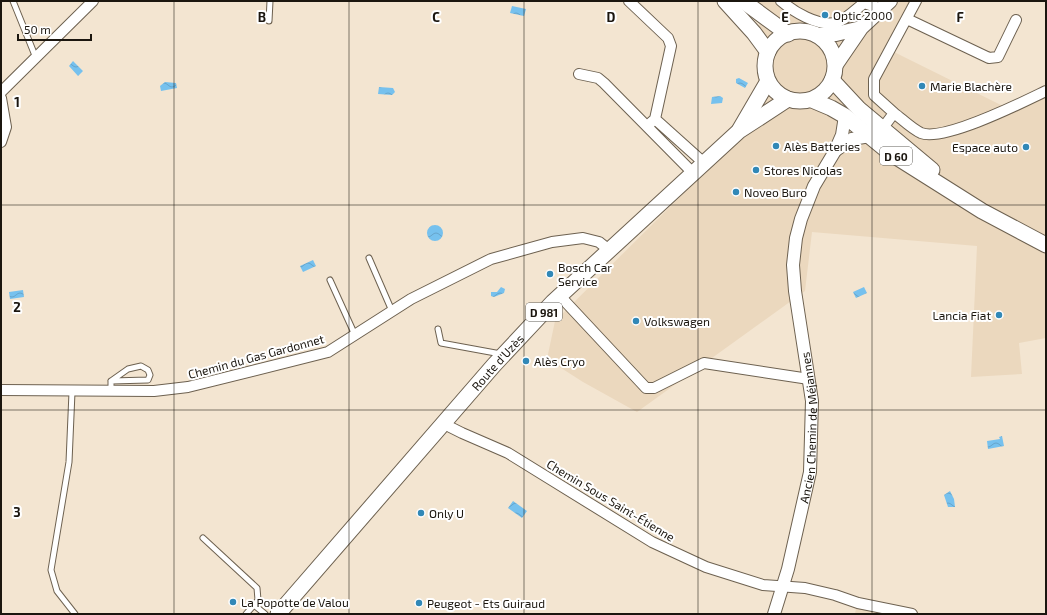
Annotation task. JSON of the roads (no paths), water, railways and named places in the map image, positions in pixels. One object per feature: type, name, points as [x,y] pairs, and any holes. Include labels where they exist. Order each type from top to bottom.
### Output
[{"type":"main road","points":[[725,1],[754,33],[768,52]]},
{"type":"main road","points":[[743,1],[788,34]]},
{"type":"main road","points":[[861,28],[836,34],[816,35],[798,31],[788,34],[773,44],[768,52],[766,71],[768,81],[780,95],[788,99],[800,102],[812,100],[824,92],[861,28],[886,5]]},
{"type":"main road","points":[[816,35],[830,48],[834,73]]},
{"type":"main road","name":"D 60","points":[[834,73],[890,153],[982,211],[1046,245]]},
{"type":"main road","name":"Route d'Uzès","points":[[739,131],[768,81]]},
{"type":"main road","name":"Route d'Uzès","points":[[278,614],[504,354],[560,296],[739,131],[788,99]]},
{"type":"main road","name":"D 60","points":[[812,100],[832,108],[876,133]]},
{"type":"street","points":[[1,92],[93,1]]},
{"type":"street","points":[[629,1],[668,38],[671,46],[656,119],[647,126]]},
{"type":"street","points":[[781,1],[800,16],[827,23],[836,23],[864,3],[886,5]]},
{"type":"street","points":[[916,1],[874,79],[874,94],[894,113],[921,133],[935,134],[995,116],[1046,91]]},
{"type":"street","points":[[907,19],[989,58],[998,57],[1016,20]]},
{"type":"street","points":[[579,74],[598,78],[647,126],[699,168]]},
{"type":"street","points":[[1,98],[6,127],[1,142]]},
{"type":"street","points":[[876,133],[894,113]]},
{"type":"street","name":"Ancien Chemin de Méjannes","points":[[774,614],[806,493],[810,472],[812,401],[795,291],[793,265],[796,238],[803,213],[814,186],[835,151],[842,136],[845,116]]},
{"type":"street","points":[[656,119],[699,168]]},
{"type":"street","name":"Ancien Chemin de Méjannes","points":[[835,151],[852,139],[876,133]]},
{"type":"street","name":"Chemin du Gas Gardonnet","points":[[1,390],[72,392],[111,386],[154,391],[188,388],[328,352],[354,334],[412,299],[491,259],[521,249],[552,242],[583,238],[599,242],[609,250]]},
{"type":"street","points":[[560,296],[646,388],[654,388],[704,363],[808,379]]},
{"type":"street","name":"Chemin Sous Saint-Étienne","points":[[446,420],[450,427],[462,434],[508,453],[652,542],[706,567],[763,585],[805,588],[835,595],[858,603],[912,614]]},
{"type":"lane","points":[[13,1],[36,58]]},
{"type":"lane","points":[[269,21],[270,1]]},
{"type":"lane","points":[[370,258],[392,311]]},
{"type":"lane","points":[[330,280],[354,334]]},
{"type":"lane","points":[[438,329],[441,343],[504,354]]},
{"type":"lane","points":[[141,366],[148,370],[150,375],[148,380],[111,386],[128,369],[141,366]]},
{"type":"lane","points":[[72,392],[69,462],[52,570],[57,591],[75,614]]},
{"type":"lane","points":[[203,538],[257,588],[258,600],[246,614]]},
{"type":"lane","points":[[254,604],[265,614]]},
{"type":"water","points":[[512,6],[526,9],[524,16],[510,13]]},
{"type":"water","points":[[73,61],[83,71],[78,76],[69,66]]},
{"type":"water","points":[[739,78],[748,83],[745,88],[736,83],[736,79]]},
{"type":"water","points":[[165,82],[176,83],[177,88],[161,91],[160,86]]},
{"type":"water","points":[[379,87],[393,88],[395,92],[392,95],[378,94]]},
{"type":"water","points":[[720,96],[723,98],[722,103],[711,104],[712,97]]},
{"type":"water","points":[[435,225],[441,227],[443,233],[441,239],[435,241],[429,239],[427,233],[429,227]]},
{"type":"water","points":[[313,260],[316,266],[303,272],[300,266]]},
{"type":"water","points":[[501,287],[505,289],[504,293],[494,297],[491,296],[491,292],[497,292]]},
{"type":"water","points":[[864,287],[867,293],[856,298],[853,292]]},
{"type":"water","points":[[23,290],[24,297],[10,299],[9,292]]},
{"type":"water","points":[[1002,436],[1004,446],[988,449],[987,441],[1000,439],[999,437]]},
{"type":"water","points":[[950,491],[954,499],[955,507],[948,507],[944,495]]},
{"type":"water","points":[[513,501],[527,511],[522,518],[508,508]]},
{"type":"place","name":"Optic 2000","points":[[825,15]]},
{"type":"place","name":"Marie Blachère","points":[[922,86]]},
{"type":"place","name":"Alès Batteries","points":[[776,146]]},
{"type":"place","name":"Espace auto","points":[[1026,147]]},
{"type":"place","name":"Stores Nicolas","points":[[756,170]]},
{"type":"place","name":"Noveo Buro","points":[[736,192]]},
{"type":"place","name":"Bosch Car Service","points":[[550,274]]},
{"type":"place","name":"Lancia Fiat","points":[[999,315]]},
{"type":"place","name":"Volkswagen","points":[[636,321]]},
{"type":"place","name":"Alès Cryo","points":[[526,361]]},
{"type":"place","name":"Only U","points":[[421,513]]},
{"type":"place","name":"La Popotte de Valou","points":[[233,602]]},
{"type":"place","name":"Peugeot - Ets Guiraud","points":[[419,603]]}]
